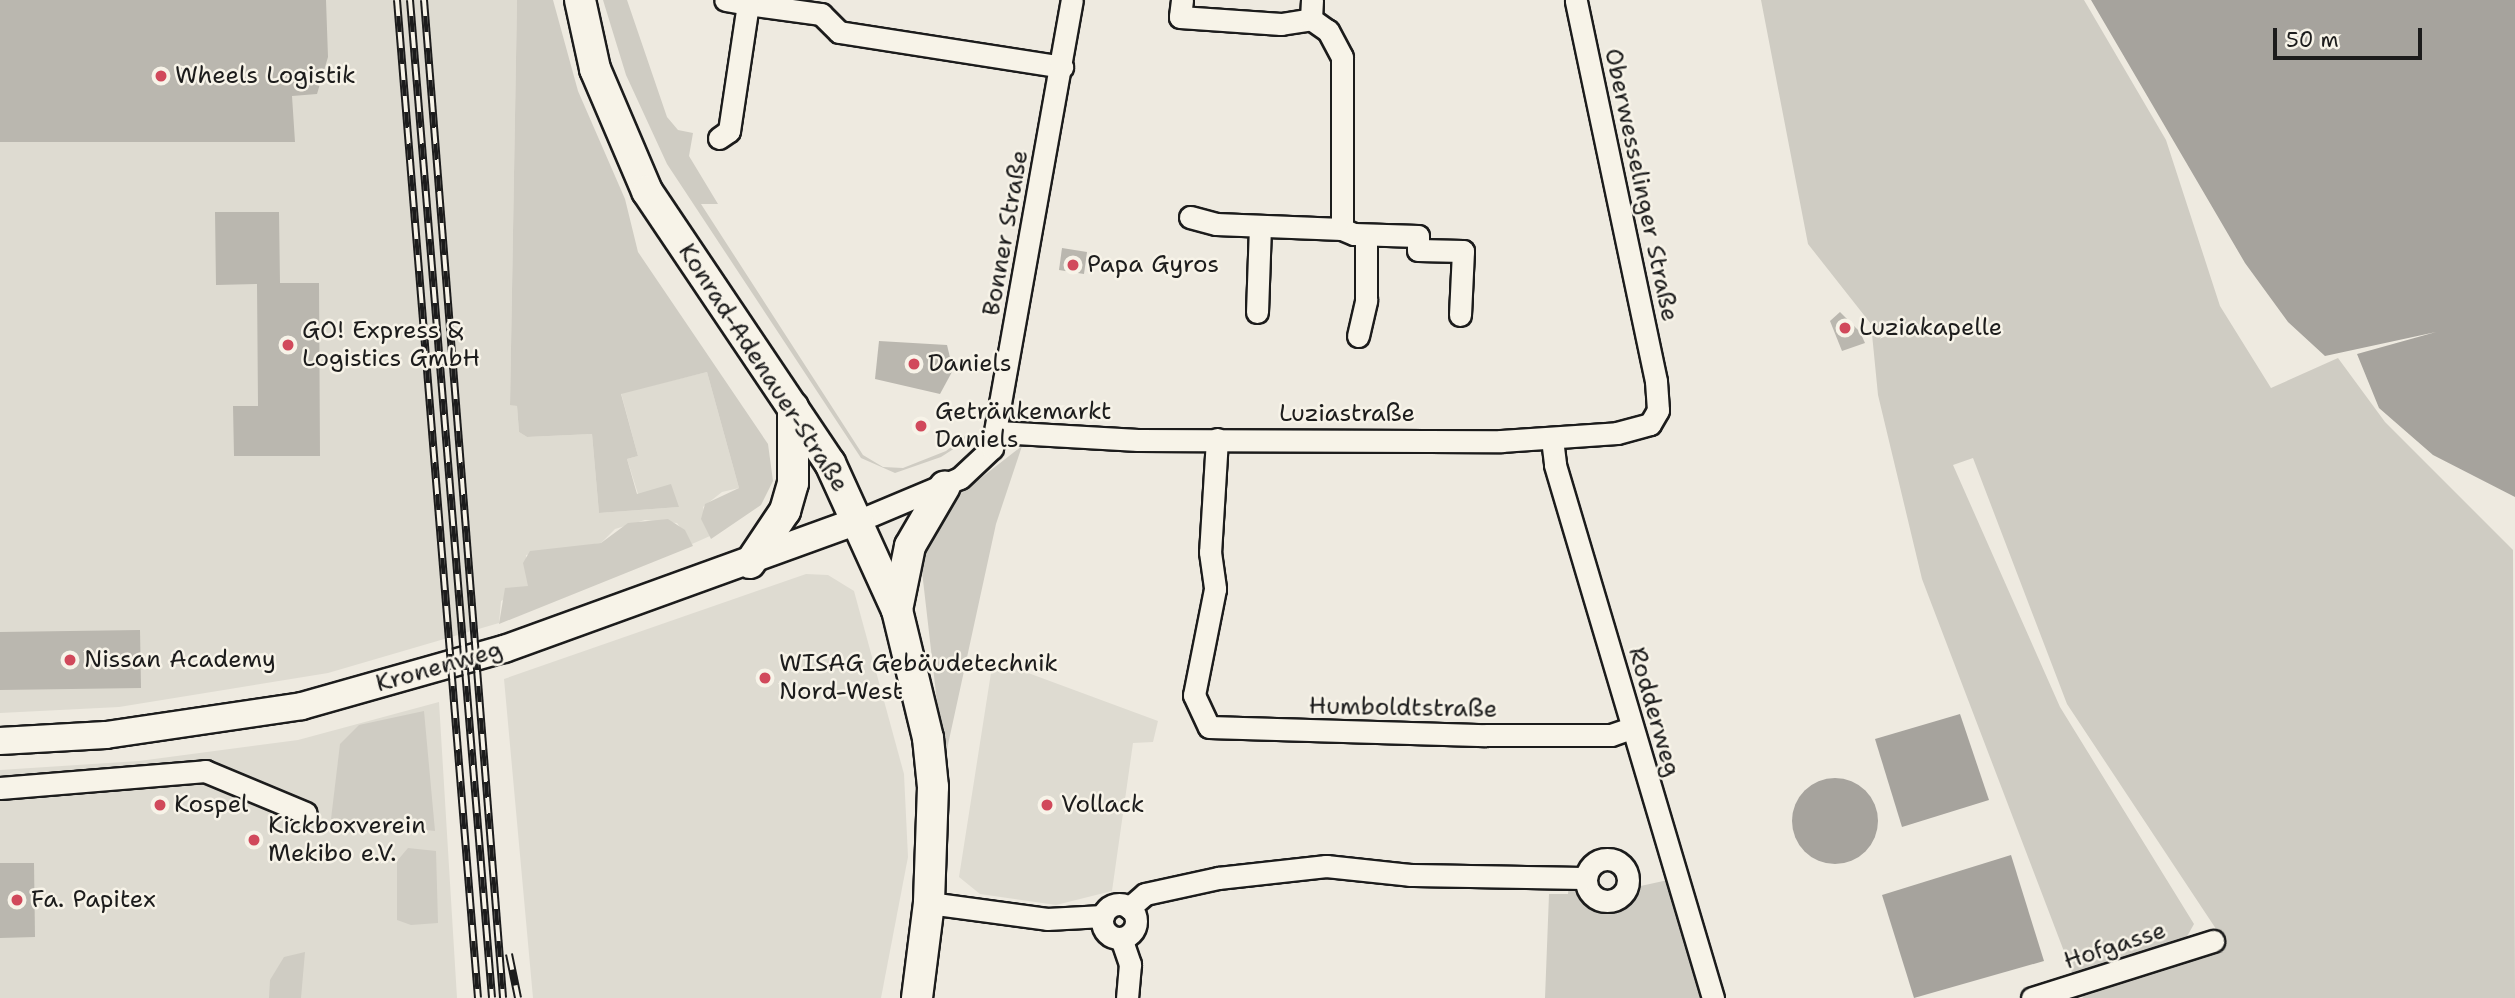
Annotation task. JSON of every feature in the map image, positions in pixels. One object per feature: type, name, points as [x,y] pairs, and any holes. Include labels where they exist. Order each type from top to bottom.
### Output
[{"type":"main road","name":"Konrad-Adenauer-Straße","points":[[580,0],[595,69],[647,191],[793,406],[860,520],[897,610],[928,738],[932,827],[929,902],[917,998]]},
{"type":"main road","points":[[750,563],[785,511],[793,483],[793,406]]},
{"type":"main road","points":[[897,610],[910,547],[945,486]]},
{"type":"street","points":[[725,0],[821,14],[839,32],[1062,67]]},
{"type":"street","name":"Bonner Straße","points":[[860,520],[945,486],[981,462],[998,432],[1072,0]]},
{"type":"street","points":[[1182,0],[1180,17],[1282,24],[1311,10],[1328,31],[1342,57],[1342,229]]},
{"type":"street","name":"Oberwesselinger Straße","points":[[1576,0],[1656,381]]},
{"type":"street","points":[[719,138],[729,131],[748,4]]},
{"type":"street","points":[[1190,217],[1260,227],[1342,229],[1366,235],[1418,236],[1418,250],[1463,251],[1460,315]]},
{"type":"street","points":[[1257,312],[1260,227]]},
{"type":"street","points":[[1358,336],[1366,300],[1366,235]]},
{"type":"street","name":"Luziastraße","points":[[998,432],[1028,437],[1552,439],[1617,433],[1650,424],[1658,410],[1656,381]]},
{"type":"street","name":"Humboldtstraße","points":[[1217,439],[1210,552],[1215,589],[1194,695],[1209,727],[1223,731],[1611,735],[1631,728]]},
{"type":"street","name":"Rodderweg","points":[[1552,439],[1631,728],[1713,998]]},
{"type":"street","name":"Kronenweg","points":[[0,741],[106,735],[302,706],[503,649],[750,563],[860,520]]},
{"type":"street","points":[[0,789],[205,771],[306,813]]},
{"type":"street","points":[[1129,908],[1145,894],[1218,878],[1326,866],[1419,876],[1586,878]]},
{"type":"street","points":[[929,902],[1047,919],[1103,916],[1113,905],[1129,908]]},
{"type":"street","points":[[1121,938],[1135,925],[1129,908]]},
{"type":"street","points":[[1103,916],[1104,929],[1121,938],[1130,964],[1126,998]]},
{"type":"street","name":"Hofgasse","points":[[2032,998],[2213,941]]},
{"type":"shaded area","points":[[0,0],[517,0],[510,404],[517,406],[519,432],[527,437],[592,434],[599,513],[679,507],[638,494],[627,459],[638,456],[621,393],[707,372],[739,488],[722,492],[703,507],[710,536],[692,544],[677,523],[645,520],[615,529],[601,543],[526,555],[529,587],[501,601],[499,623],[328,673],[119,707],[0,713]]},
{"type":"shaded area","points":[[517,0],[553,0],[578,91],[625,199],[638,252],[768,444],[773,481],[761,505],[711,539],[701,519],[705,504],[739,488],[707,372],[621,394],[638,456],[627,459],[637,494],[671,484],[679,507],[599,513],[592,434],[527,437],[519,432],[517,406],[510,405]]},
{"type":"shaded area","points":[[603,0],[627,0],[667,117],[678,130],[693,133],[689,156],[718,204],[701,204],[863,455],[883,467],[903,468],[946,451],[969,433],[966,441],[941,457],[895,473],[861,458],[667,164],[626,75]]},
{"type":"shaded area","points":[[1761,0],[2084,0],[2166,140],[2220,306],[2271,388],[2338,358],[2385,422],[2513,550],[2515,998],[2083,998],[2079,990],[2222,938],[2067,704],[1973,458],[1953,465],[2060,707],[2194,924],[2185,940],[2073,975],[1922,579],[1878,395],[1871,324],[1808,244]]},
{"type":"shaded area","points":[[2091,0],[2515,0],[2515,497],[2433,455],[2379,408],[2357,354],[2436,332],[2325,356],[2288,322],[2245,263]]},
{"type":"shaded area","points":[[1022,446],[996,524],[944,763],[920,554],[954,499]]},
{"type":"shaded area","points":[[668,519],[685,530],[693,546],[499,624],[505,588],[528,586],[523,563],[530,551],[601,543],[628,523]]},
{"type":"shaded area","points":[[806,574],[828,575],[854,591],[904,774],[908,857],[881,998],[533,998],[504,679]]},
{"type":"shaded area","name":"Vollack","points":[[993,660],[1158,721],[1153,742],[1133,743],[1112,891],[1056,905],[980,894],[959,877]]},
{"type":"shaded area","points":[[439,702],[457,998],[0,998],[0,770],[139,761],[298,740]]},
{"type":"shaded area","points":[[424,711],[435,831],[331,819],[340,744],[359,725]]},
{"type":"shaded area","points":[[1960,714],[1989,800],[1902,827],[1875,739]]},
{"type":"shaded area","points":[[1835,778],[1851,782],[1865,791],[1874,805],[1878,821],[1874,837],[1865,851],[1851,860],[1835,864],[1819,860],[1805,851],[1796,837],[1792,821],[1796,805],[1805,791],[1819,782]]},
{"type":"shaded area","points":[[408,848],[436,851],[438,923],[411,925],[397,920],[397,861]]},
{"type":"shaded area","points":[[2011,855],[2044,961],[1914,998],[1882,895]]},
{"type":"shaded area","points":[[1668,880],[1705,998],[1545,998],[1549,894],[1568,894],[1569,882],[1589,905],[1611,909],[1624,904],[1636,887]]},
{"type":"shaded area","points":[[305,952],[301,998],[269,998],[270,980],[284,957]]},
{"type":"building","name":"Wheels Logistik","points":[[0,0],[326,0],[328,57],[317,94],[292,96],[295,142],[0,142]]},
{"type":"building","name":"GO! Express & Logistics GmbH","points":[[215,212],[279,212],[280,283],[319,283],[320,456],[234,456],[233,406],[258,406],[257,284],[216,285]]},
{"type":"building","name":"Papa Gyros","points":[[1062,248],[1087,252],[1084,274],[1059,270]]},
{"type":"building","name":"Luziakapelle","points":[[1840,312],[1860,332],[1865,343],[1842,351],[1830,321]]},
{"type":"building","name":"Daniels","points":[[879,341],[947,345],[953,370],[940,394],[875,379]]},
{"type":"building","name":"Nissan Academy","points":[[140,630],[141,688],[0,690],[0,632]]},
{"type":"building","name":"Fa. Papitex","points":[[0,863],[34,863],[35,937],[0,938]]},
{"type":"railway","points":[[397,0],[478,998]]},
{"type":"railway","points":[[410,0],[492,998]]},
{"type":"railway","points":[[424,0],[503,998]]},
{"type":"railway","points":[[509,954],[518,998]]},
{"type":"place","name":"Wheels Logistik","points":[[161,76]]},
{"type":"place","name":"Papa Gyros","points":[[1073,265]]},
{"type":"place","name":"Luziakapelle","points":[[1845,328]]},
{"type":"place","name":"GO! Express & Logistics GmbH","points":[[288,345]]},
{"type":"place","name":"Daniels","points":[[914,364]]},
{"type":"place","name":"Getränkemarkt Daniels","points":[[921,426]]},
{"type":"place","name":"Nissan Academy","points":[[70,660]]},
{"type":"place","name":"WISAG Gebäudetechnik Nord-West","points":[[765,678]]},
{"type":"place","name":"Kospel","points":[[160,805]]},
{"type":"place","name":"Vollack","points":[[1047,805]]},
{"type":"place","name":"Kickboxverein Mekibo e.V.","points":[[254,840]]},
{"type":"place","name":"Fa. Papitex","points":[[17,900]]}]
